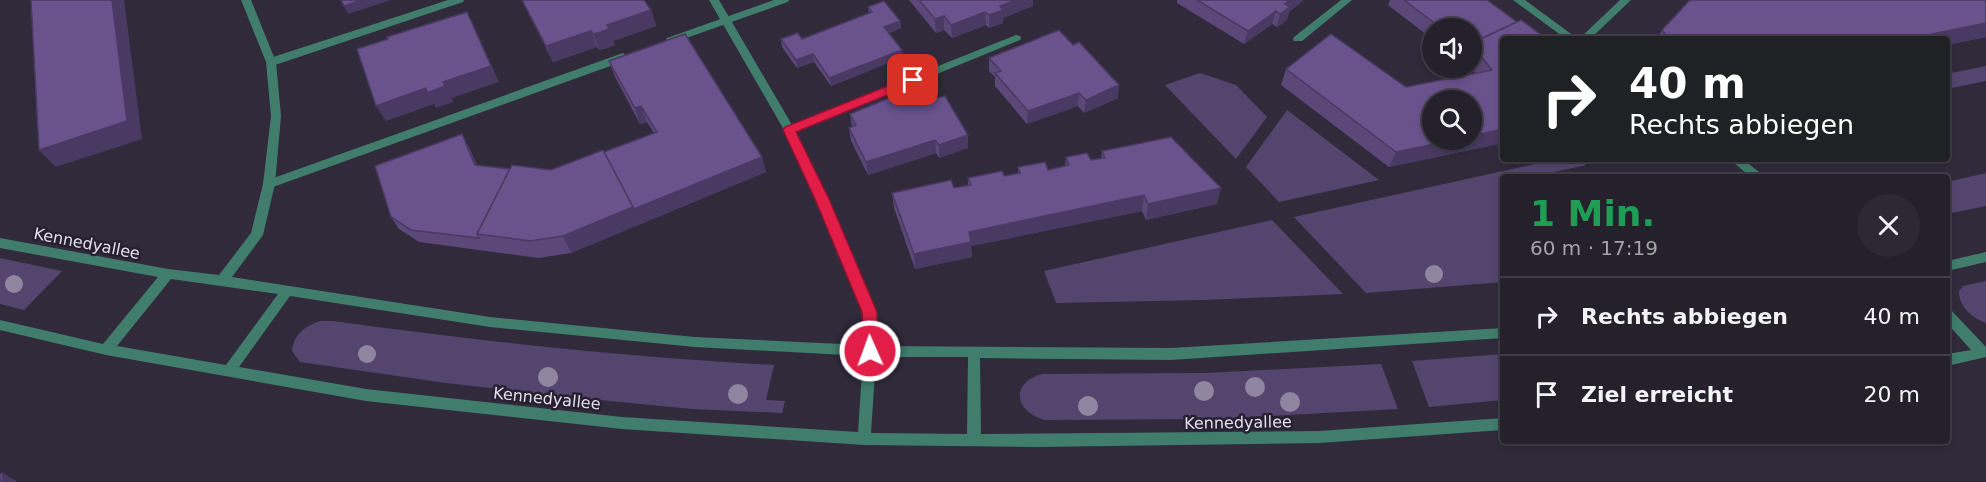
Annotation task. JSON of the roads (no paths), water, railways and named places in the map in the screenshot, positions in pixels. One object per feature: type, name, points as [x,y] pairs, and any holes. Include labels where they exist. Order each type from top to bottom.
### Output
[{"type":"street","points":[[222,280],[257,235],[268,184],[276,116],[271,62],[246,0]]},
{"type":"street","points":[[271,62],[459,0]]},
{"type":"street","points":[[714,0],[789,130],[822,199],[869,312],[870,351],[864,439]]},
{"type":"street","points":[[661,43],[784,0]]},
{"type":"street","points":[[1298,39],[1347,0]]},
{"type":"street","points":[[1518,0],[1569,36]]},
{"type":"street","points":[[1587,36],[1626,0]]},
{"type":"street","points":[[789,130],[1016,38]]},
{"type":"street","points":[[268,184],[629,55]]},
{"type":"street","points":[[1739,162],[1755,174]]},
{"type":"street","name":"Kennedyallee","points":[[0,243],[168,274],[222,280],[286,292],[502,323],[695,342],[974,354],[1171,354],[1500,333]]},
{"type":"street","points":[[1950,265],[1986,257]]},
{"type":"street","points":[[106,350],[168,274]]},
{"type":"street","points":[[228,372],[286,292]]},
{"type":"street","points":[[1950,317],[1984,353]]},
{"type":"street","name":"Kennedyallee","points":[[0,325],[106,350],[366,395],[622,423],[864,439],[974,440],[1319,437],[1500,424]]},
{"type":"street","points":[[1950,359],[1984,353]]},
{"type":"street","points":[[974,354],[974,440]]}]
